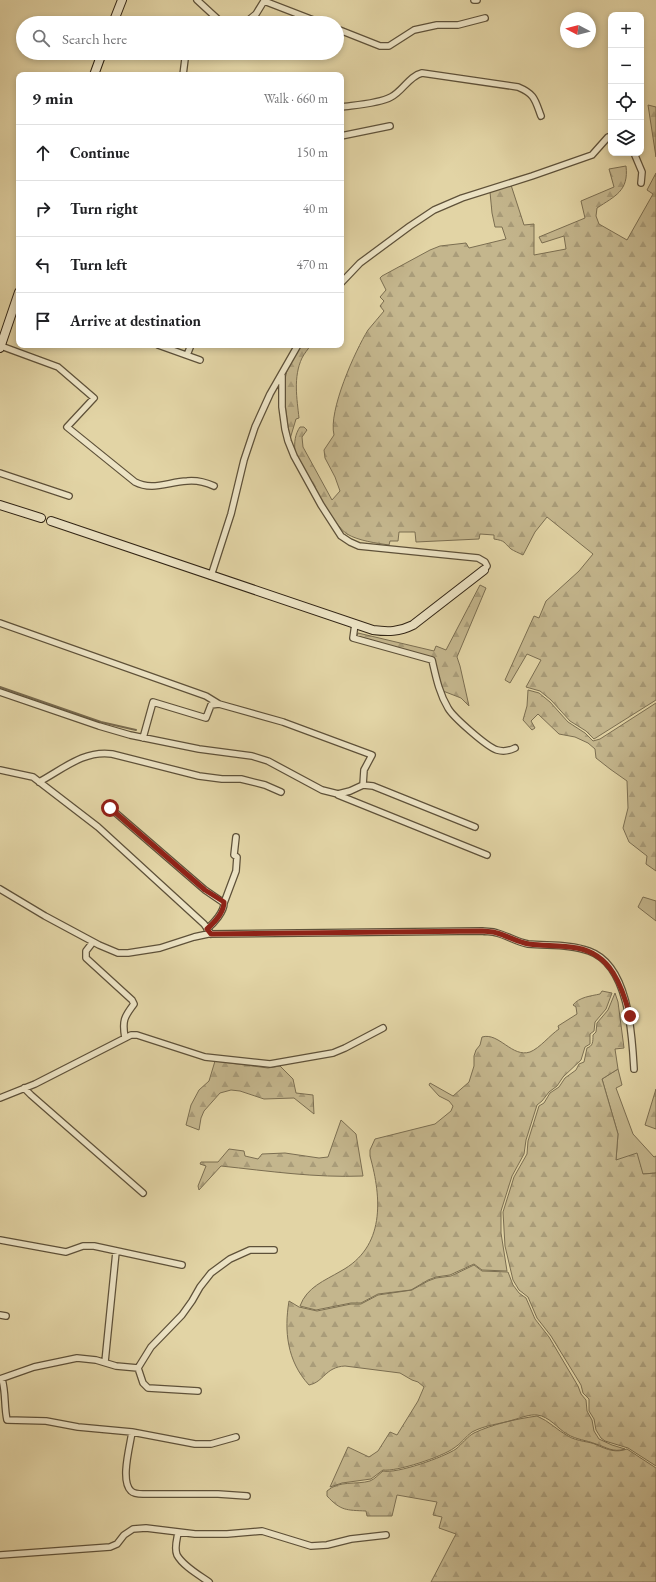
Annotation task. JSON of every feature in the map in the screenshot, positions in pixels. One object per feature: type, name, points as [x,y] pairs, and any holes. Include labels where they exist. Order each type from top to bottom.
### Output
[{"type":"street","points":[[116,16],[122,0]]},
{"type":"street","points":[[197,0],[214,16]]},
{"type":"street","points":[[254,16],[264,1],[303,16]]},
{"type":"street","points":[[344,32],[380,46],[389,46],[414,30],[437,25],[458,25],[484,18]]},
{"type":"street","points":[[95,72],[99,60]]},
{"type":"street","points":[[183,72],[185,60]]},
{"type":"street","points":[[344,106],[389,98],[399,92],[416,74],[422,73],[518,87],[529,91],[534,97],[541,116]]},
{"type":"street","points":[[344,135],[390,126]]},
{"type":"street","points":[[344,280],[360,263],[434,210],[462,198],[592,155],[608,137]]},
{"type":"street","points":[[635,156],[642,172],[640,183]]},
{"type":"street","points":[[16,301],[0,347],[58,367],[94,398],[67,427],[135,482],[142,485],[152,487],[186,481],[202,481],[214,486]]},
{"type":"street","points":[[166,348],[200,360]]},
{"type":"street","points":[[186,355],[190,348]]},
{"type":"street","points":[[211,576],[231,514],[249,442],[265,405],[296,348]]},
{"type":"street","points":[[51,522],[378,631],[402,631],[413,625],[484,570],[487,566],[485,562],[478,558],[359,546],[341,536],[306,479],[288,441],[282,407],[282,376]]},
{"type":"street","points":[[0,473],[69,496]]},
{"type":"street","points":[[0,504],[41,518]]},
{"type":"street","points":[[0,623],[206,696],[218,704],[282,722],[372,755],[364,770],[363,785]]},
{"type":"street","points":[[355,624],[353,638],[432,660],[443,698],[453,714],[488,746],[504,751],[516,748]]},
{"type":"street","points":[[0,692],[99,726],[143,738],[199,749],[252,756],[268,761],[322,790],[338,794],[487,855]]},
{"type":"street","points":[[143,738],[153,702],[206,718],[211,705],[218,704]]},
{"type":"street","points":[[40,782],[84,757],[100,752],[199,776],[222,780],[241,779],[264,785],[281,792]]},
{"type":"street","points":[[0,770],[28,775],[40,782],[98,827],[204,924],[211,934]]},
{"type":"street","points":[[338,794],[350,791],[363,785],[373,786],[475,827]]},
{"type":"street","points":[[110,808],[205,890],[224,902]]},
{"type":"street","points":[[207,929],[212,925],[224,907],[224,902],[236,871],[237,857],[234,855],[236,837]]},
{"type":"street","points":[[0,888],[45,916],[93,942],[114,951],[128,954],[160,948],[194,937],[211,934],[482,931],[496,932],[529,944],[577,948],[590,951],[609,965],[621,989],[631,1022],[634,1069]]},
{"type":"street","points":[[93,942],[86,951],[86,958],[132,1000],[134,1004],[125,1016],[122,1025],[125,1038]]},
{"type":"street","points":[[0,1098],[82,1061],[131,1035],[137,1035],[205,1057],[270,1064],[333,1053],[383,1028]]},
{"type":"street","points":[[24,1088],[143,1194]]},
{"type":"street","points":[[0,1240],[66,1252],[83,1246],[94,1246],[182,1266]]},
{"type":"street","points":[[138,1368],[151,1347],[182,1316],[200,1287],[211,1273],[230,1259],[250,1250],[274,1250]]},
{"type":"street","points":[[105,1362],[116,1252]]},
{"type":"street","points":[[0,1315],[6,1316]]},
{"type":"street","points":[[138,1368],[116,1366],[105,1362],[77,1358],[34,1367],[1,1379],[5,1388],[5,1412],[7,1420],[46,1421],[78,1427],[132,1432],[195,1444],[211,1444],[236,1437]]},
{"type":"street","points":[[138,1368],[143,1383],[148,1388],[198,1391]]},
{"type":"street","points":[[132,1432],[126,1473],[128,1487],[133,1492],[143,1494],[218,1494],[246,1496]]},
{"type":"street","points":[[0,1555],[110,1546],[117,1544],[124,1535],[133,1529],[157,1528],[178,1532],[227,1534],[262,1531],[311,1546],[327,1545],[351,1539],[386,1535]]},
{"type":"street","points":[[178,1532],[176,1543],[177,1555],[187,1566],[209,1582]]},
{"type":"green space","points":[[648,105],[656,107],[656,157]]},
{"type":"green space","points":[[626,166],[623,187],[615,196],[597,208],[596,216],[599,224],[627,240],[653,194],[647,190],[656,173],[656,700],[594,739],[586,731],[570,721],[551,700],[540,691],[526,687],[541,660],[527,654],[510,683],[505,680],[534,616],[539,618],[546,601],[579,571],[593,554],[547,517],[535,532],[523,555],[511,549],[503,541],[494,539],[494,535],[480,534],[479,539],[416,542],[415,532],[399,532],[398,541],[390,541],[389,545],[357,538],[347,534],[341,529],[317,495],[297,458],[295,442],[298,430],[300,427],[304,427],[307,430],[302,437],[303,447],[332,500],[340,491],[335,477],[325,458],[324,450],[334,435],[333,424],[335,411],[344,381],[356,352],[368,330],[384,311],[380,306],[384,301],[380,297],[386,290],[380,278],[382,276],[440,246],[466,243],[469,248],[506,239],[502,227],[495,227],[490,192],[511,185],[524,225],[534,224],[534,255],[566,249],[564,236],[542,243],[539,237],[585,218],[581,201],[614,187],[609,169]]},
{"type":"green space","points":[[299,348],[309,348],[302,358],[297,373],[296,388],[299,418],[296,419],[290,439],[285,404],[285,378],[290,363]]},
{"type":"green space","points":[[480,585],[486,588],[457,657],[469,706],[461,698],[443,691],[434,659],[357,636],[358,633],[434,651],[436,646],[446,650]]},
{"type":"green space","points":[[528,690],[539,693],[550,702],[568,722],[585,733],[593,741],[600,739],[656,703],[656,871],[646,864],[647,856],[629,842],[623,828],[628,808],[627,781],[596,758],[595,749],[588,743],[575,737],[559,734],[538,714],[531,721],[535,728],[532,730],[523,720],[527,706]]},
{"type":"green space","points":[[643,897],[656,901],[656,921],[638,907]]},
{"type":"green space","points":[[602,991],[612,993],[606,1009],[595,1022],[594,1031],[590,1034],[590,1044],[585,1047],[581,1060],[537,1105],[526,1140],[524,1154],[512,1176],[501,1211],[501,1233],[507,1271],[482,1270],[474,1264],[450,1275],[428,1280],[411,1290],[378,1294],[361,1303],[351,1303],[316,1310],[300,1306],[303,1299],[312,1289],[322,1281],[341,1271],[355,1261],[366,1249],[373,1235],[378,1205],[377,1189],[370,1150],[375,1139],[435,1124],[451,1111],[453,1106],[449,1101],[439,1096],[429,1085],[430,1083],[453,1096],[469,1082],[474,1066],[474,1056],[480,1045],[482,1037],[488,1036],[494,1038],[511,1049],[523,1053],[530,1052],[537,1048],[559,1029],[558,1026],[577,1014],[576,1007],[573,1005],[578,1000],[600,994]]},
{"type":"green space","points":[[615,993],[618,1002],[624,1048],[615,1049],[618,1069],[602,1079],[618,1134],[616,1160],[637,1153],[643,1174],[656,1173],[656,1466],[628,1448],[605,1441],[601,1438],[596,1430],[594,1419],[589,1411],[589,1399],[583,1393],[581,1385],[551,1336],[537,1318],[528,1297],[519,1290],[513,1280],[505,1246],[503,1212],[514,1177],[527,1154],[528,1141],[539,1106],[544,1103],[550,1093],[559,1087],[565,1078],[576,1070],[579,1064],[584,1062],[587,1048],[592,1043],[593,1035],[596,1032],[597,1023],[608,1010]]},
{"type":"green space","points":[[215,1061],[268,1068],[280,1066],[293,1079],[296,1093],[313,1095],[314,1114],[294,1098],[264,1099],[240,1091],[231,1090],[220,1093],[204,1111],[199,1130],[186,1125],[191,1105],[199,1090],[209,1081]]},
{"type":"green space","points":[[618,1069],[622,1085],[616,1088],[633,1134],[654,1157],[656,1156],[656,1173],[643,1174],[616,1160],[618,1134],[602,1079]]},
{"type":"green space","points":[[656,1089],[656,1129],[645,1125]]},
{"type":"green space","points":[[341,1120],[356,1134],[363,1176],[310,1175],[221,1166],[199,1190],[198,1186],[206,1166],[200,1164],[201,1162],[218,1162],[229,1149],[244,1151],[245,1156],[258,1159],[262,1154],[285,1153],[319,1158],[328,1157]]},
{"type":"green space","points":[[474,1265],[482,1271],[508,1272],[513,1285],[519,1293],[526,1298],[535,1319],[549,1337],[578,1386],[581,1394],[586,1400],[587,1411],[592,1420],[594,1431],[599,1439],[625,1449],[613,1450],[574,1438],[545,1418],[537,1415],[531,1415],[487,1426],[472,1432],[454,1448],[440,1456],[398,1469],[383,1470],[371,1479],[342,1483],[330,1487],[348,1447],[369,1457],[378,1451],[390,1432],[397,1435],[418,1401],[424,1387],[418,1382],[400,1373],[345,1366],[333,1369],[318,1381],[309,1385],[296,1366],[289,1345],[287,1323],[289,1301],[299,1307],[317,1311],[351,1304],[361,1304],[378,1295],[412,1290],[428,1281],[436,1278],[451,1276]]},
{"type":"green space","points":[[537,1416],[572,1438],[612,1450],[619,1451],[627,1449],[656,1468],[656,1582],[431,1582],[456,1534],[439,1528],[442,1517],[433,1515],[437,1502],[397,1495],[392,1516],[367,1516],[366,1511],[344,1509],[336,1505],[327,1496],[327,1491],[337,1485],[370,1481],[383,1471],[399,1470],[442,1456],[456,1449],[472,1434],[481,1430],[505,1422]]},
{"type":"waterway","points":[[0,687],[101,722],[136,730]]},
{"type":"route","points":[[110,808],[205,890],[224,902],[224,907],[212,925],[207,929],[211,934],[496,932],[520,942],[577,948],[590,951],[600,957],[609,965],[616,977],[630,1016]]}]
